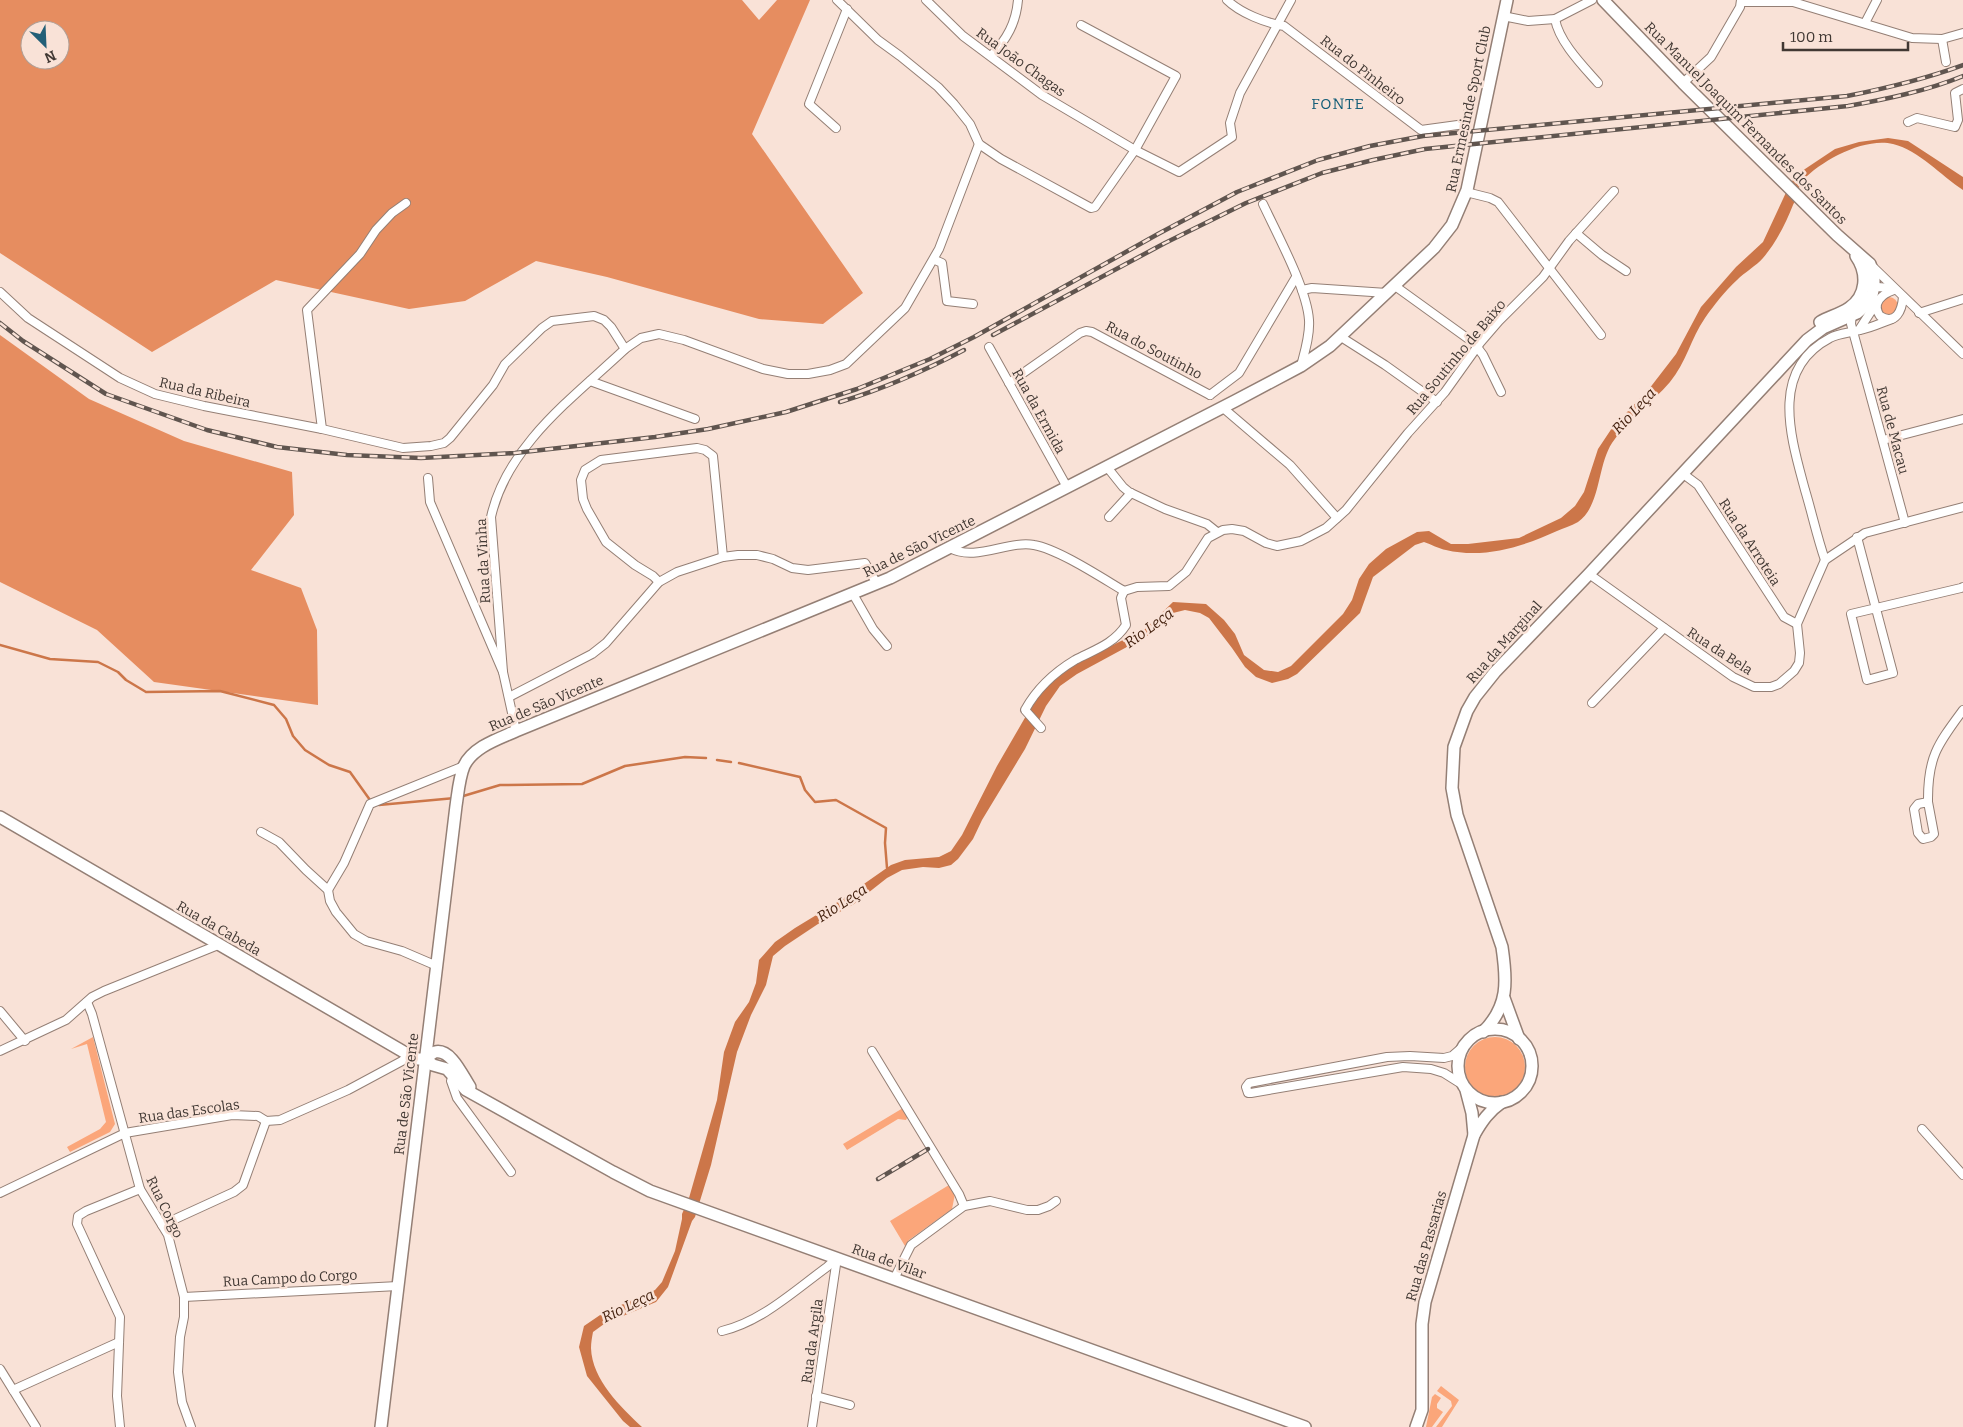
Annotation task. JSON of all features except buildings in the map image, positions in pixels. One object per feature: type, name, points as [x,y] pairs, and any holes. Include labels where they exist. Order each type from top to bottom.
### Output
[{"type":"street","points":[[837,0],[878,40],[938,87],[970,124],[979,144],[1001,159],[1091,208],[1095,208],[1135,150],[1176,76],[1081,25]]},
{"type":"street","name":"Rua João Chagas","points":[[926,0],[963,36],[1042,95],[1135,150],[1179,172],[1232,136],[1230,123],[1240,93],[1276,25]]},
{"type":"street","points":[[991,56],[1004,42],[1014,21],[1018,0]]},
{"type":"street","name":"Rua do Pinheiro","points":[[1227,0],[1248,13],[1276,25],[1284,26],[1421,130],[1465,124],[1472,99]]},
{"type":"street","points":[[1276,25],[1291,0]]},
{"type":"street","name":"Rua Ermesinde Sport Club","points":[[1220,408],[1301,366],[1341,337],[1434,248],[1452,225],[1466,192],[1507,0]]},
{"type":"street","points":[[1504,16],[1528,21],[1554,19],[1592,0]]},
{"type":"street","name":"Rua Manuel Joaquim Fernandes dos Santos","points":[[1603,0],[1683,83],[1844,241],[1870,264],[1893,289]]},
{"type":"street","points":[[1865,23],[1877,0]]},
{"type":"street","points":[[1683,83],[1710,57],[1741,1],[1793,2],[1912,38],[1942,39],[1963,33]]},
{"type":"street","points":[[836,128],[809,104],[847,9]]},
{"type":"street","points":[[1554,19],[1556,29],[1580,64],[1598,83]]},
{"type":"street","points":[[1942,39],[1946,62]]},
{"type":"street","points":[[1908,122],[1917,118],[1955,127],[1958,120],[1955,93],[1963,89]]},
{"type":"street","name":"Rua da Vinha","points":[[503,672],[491,517],[496,497],[510,469],[533,437],[590,381],[625,349],[641,338],[659,334],[684,340],[763,369],[788,374],[808,374],[830,370],[846,364],[901,314],[935,260],[979,144]]},
{"type":"street","name":"Rua Soutinho de Baixo","points":[[1217,532],[1232,529],[1244,531],[1266,543],[1277,546],[1287,545],[1317,534],[1337,518],[1408,433],[1437,402],[1477,347],[1549,269],[1576,233],[1614,191]]},
{"type":"street","points":[[1466,192],[1498,202],[1601,335]]},
{"type":"street","points":[[322,429],[307,310],[360,254],[376,230],[392,213],[406,203]]},
{"type":"street","points":[[1263,204],[1302,290],[1309,320],[1308,339],[1301,366]]},
{"type":"street","points":[[1576,233],[1602,255],[1626,271]]},
{"type":"street","points":[[1844,241],[1862,266],[1865,276],[1859,304],[1851,316],[1856,331]]},
{"type":"street","points":[[935,260],[942,263],[947,300],[973,304]]},
{"type":"street","points":[[1870,264],[1874,276],[1874,286]]},
{"type":"street","name":"Rua do Soutinho","points":[[1009,383],[1086,330],[1210,395],[1239,373],[1296,277]]},
{"type":"street","points":[[1860,296],[1874,286],[1893,289],[1963,354]]},
{"type":"street","name":"Rua da Marginal","points":[[1519,1039],[1504,998],[1502,947],[1457,814],[1452,788],[1454,747],[1467,711],[1494,672],[1589,574],[1749,400],[1807,340],[1824,328],[1851,316],[1865,306],[1872,295],[1874,286]]},
{"type":"street","points":[[1302,290],[1312,288],[1391,290],[1477,347],[1483,355],[1501,392]]},
{"type":"street","points":[[1856,331],[1878,300],[1893,289]]},
{"type":"street","name":"Rua da Ribeira","points":[[0,292],[28,318],[120,378],[154,394],[403,448],[432,446],[444,443],[450,438],[493,385],[505,364],[542,328],[552,321],[594,316],[604,320],[611,327],[625,349]]},
{"type":"street","name":"Rua da Marginal","points":[[1749,400],[1802,335],[1817,323],[1849,308],[1860,296]]},
{"type":"street","points":[[1825,560],[1792,439],[1788,404],[1790,392],[1795,377],[1806,358],[1822,344],[1842,334],[1892,319],[1901,312],[1903,297]]},
{"type":"street","points":[[1919,313],[1963,299]]},
{"type":"street","points":[[1878,300],[1876,308],[1880,316],[1888,320],[1892,319]]},
{"type":"street","points":[[1835,323],[1847,323],[1856,331]]},
{"type":"street","name":"Rua de Macau","points":[[1856,331],[1856,338],[1905,523]]},
{"type":"street","points":[[1842,334],[1852,336],[1858,344]]},
{"type":"street","points":[[1341,337],[1437,402]]},
{"type":"street","name":"Rua da Ermida","points":[[989,347],[1067,487]]},
{"type":"street","points":[[590,381],[695,419]]},
{"type":"street","points":[[1210,395],[1220,408],[1290,465],[1337,518]]},
{"type":"street","name":"Rua de São Vicente","points":[[381,1427],[456,806],[464,766],[472,756],[483,746],[516,731],[877,584],[1220,408]]},
{"type":"street","points":[[1883,440],[1963,419]]},
{"type":"street","points":[[659,582],[606,542],[587,509],[583,499],[581,480],[585,470],[601,460],[697,448],[710,452],[713,456],[723,557]]},
{"type":"street","points":[[1041,728],[1025,710],[1030,700],[1062,669],[1119,636],[1126,625],[1121,598],[1124,591],[1137,586],[1169,586],[1186,572],[1201,546],[1217,532],[1207,524],[1165,510],[1131,493],[1123,487],[1107,467]]},
{"type":"street","name":"Rua da Arroteia","points":[[1682,473],[1698,485],[1784,617],[1797,624]]},
{"type":"street","points":[[428,478],[430,502],[503,672],[516,731]]},
{"type":"street","points":[[1109,517],[1131,493]]},
{"type":"street","points":[[1797,624],[1825,560],[1865,533],[1963,507]]},
{"type":"street","points":[[1858,537],[1877,608],[1893,673],[1867,680],[1851,614],[1877,608],[1963,586]]},
{"type":"street","points":[[950,548],[966,552],[996,550],[1025,544],[1036,545],[1094,573],[1124,591]]},
{"type":"street","points":[[509,697],[592,654],[606,643],[659,582],[677,572],[723,557],[757,555],[773,559],[792,568],[808,570],[865,563],[877,584]]},
{"type":"street","name":"Rua da Bela","points":[[1589,574],[1745,684],[1762,687],[1779,684],[1794,671],[1799,663],[1800,647],[1797,624]]},
{"type":"street","points":[[853,594],[873,629],[887,646]]},
{"type":"street","points":[[1592,703],[1664,628]]},
{"type":"street","points":[[1928,802],[1928,777],[1933,756],[1944,735],[1963,710]]},
{"type":"street","points":[[328,890],[344,863],[370,804],[464,766]]},
{"type":"street","name":"Rua da Cabeda","points":[[0,817],[409,1055],[418,1059],[425,1059]]},
{"type":"street","points":[[261,832],[279,842],[328,890],[330,901],[336,912],[354,934],[366,941],[402,952],[437,966]]},
{"type":"street","points":[[0,1051],[66,1020],[87,1002],[104,991],[218,945]]},
{"type":"street","name":"Rua da Marginal","points":[[1483,1032],[1494,1021],[1504,998]]},
{"type":"street","name":"Rua Corgo","points":[[87,1002],[140,1189],[168,1235],[184,1297],[184,1317],[180,1337],[178,1372],[182,1402],[191,1427]]},
{"type":"street","points":[[0,1012],[25,1040]]},
{"type":"street","points":[[1492,1030],[1502,1030],[1519,1039],[1526,1047],[1530,1056],[1530,1076],[1520,1093],[1512,1099],[1502,1102],[1486,1102],[1471,1095],[1464,1087],[1444,1073],[1431,1069],[1403,1067],[1251,1093],[1248,1093],[1246,1090],[1246,1084],[1249,1083],[1396,1056],[1444,1058],[1452,1056],[1474,1037],[1492,1030]]},
{"type":"street","points":[[1464,1087],[1459,1075],[1458,1064],[1460,1053],[1466,1044]]},
{"type":"street","points":[[872,1051],[959,1194],[964,1206]]},
{"type":"street","name":"Rua de Vilar","points":[[476,1094],[455,1062],[448,1056],[435,1052],[425,1059],[433,1065],[447,1069],[466,1090],[650,1191],[1305,1427]]},
{"type":"street","name":"Rua das Escolas","points":[[0,1193],[125,1133],[232,1115],[258,1116],[266,1120],[280,1120],[320,1103],[402,1061],[409,1055]]},
{"type":"street","points":[[1307,1083],[1312,1075],[1337,1070],[1345,1065]]},
{"type":"street","points":[[453,1076],[451,1081],[457,1098],[511,1172]]},
{"type":"street","name":"Rua das Passarias","points":[[1464,1087],[1472,1113],[1474,1135]]},
{"type":"street","name":"Rua das Passarias","points":[[1416,1427],[1422,1410],[1422,1324],[1425,1302],[1474,1135],[1492,1109],[1502,1102]]},
{"type":"street","points":[[162,1225],[234,1192],[243,1185],[266,1120]]},
{"type":"street","points":[[1922,1129],[1963,1175]]},
{"type":"street","points":[[120,1427],[117,1396],[120,1317],[77,1224],[78,1216],[86,1211],[140,1189]]},
{"type":"street","points":[[894,1279],[911,1245],[964,1206],[990,1201],[1027,1210],[1038,1210],[1056,1201]]},
{"type":"street","points":[[722,1331],[739,1327],[754,1319],[837,1258]]},
{"type":"street","name":"Rua da Argila","points":[[812,1427],[837,1258]]},
{"type":"street","name":"Rua Campo do Corgo","points":[[184,1297],[398,1286]]},
{"type":"street","points":[[13,1390],[119,1342]]},
{"type":"street","points":[[0,1369],[36,1427]]},
{"type":"street","points":[[816,1396],[850,1405]]},
{"type":"shaded area","points":[[0,0],[742,0],[759,20],[777,0],[810,0],[752,134],[863,293],[823,324],[759,319],[607,277],[536,261],[465,301],[409,309],[276,280],[152,352],[0,253]]},
{"type":"shaded area","points":[[1885,297],[1893,297],[1898,302],[1896,313],[1885,315],[1880,310],[1880,302]]},
{"type":"shaded area","points":[[0,335],[89,399],[184,441],[292,472],[294,515],[251,570],[301,588],[317,630],[318,705],[154,682],[97,630],[0,582]]},
{"type":"shaded area","points":[[93,1037],[115,1124],[110,1132],[70,1152],[67,1147],[100,1129],[106,1122],[87,1044],[71,1049]]},
{"type":"shaded area","points":[[1495,1037],[1512,1042],[1520,1050],[1525,1067],[1520,1084],[1512,1092],[1495,1097],[1478,1092],[1470,1084],[1465,1067],[1470,1050],[1478,1042]]},
{"type":"shaded area","points":[[903,1108],[908,1116],[906,1120],[898,1119],[847,1150],[843,1144]]},
{"type":"shaded area","points":[[949,1185],[955,1194],[952,1209],[909,1240],[905,1246],[890,1221]]},
{"type":"shaded area","points":[[1441,1386],[1459,1400],[1442,1427],[1436,1427],[1452,1406],[1451,1401],[1437,1391]]},
{"type":"shaded area","points":[[1435,1394],[1441,1398],[1437,1408],[1443,1412],[1432,1427],[1426,1427],[1432,1397]]},
{"type":"water","name":"Rio Leça","points":[[1888,138],[1908,141],[1963,177],[1963,190],[1912,152],[1893,144],[1870,144],[1857,147],[1832,158],[1811,172],[1801,183],[1784,226],[1768,252],[1720,298],[1700,326],[1676,375],[1625,426],[1612,443],[1607,452],[1591,506],[1578,522],[1530,542],[1489,552],[1460,552],[1443,549],[1424,542],[1415,545],[1373,577],[1360,613],[1297,674],[1288,679],[1272,683],[1256,677],[1245,667],[1209,618],[1200,613],[1185,610],[1173,613],[1149,635],[1077,674],[1060,686],[1046,706],[1025,749],[982,820],[973,839],[958,859],[951,865],[939,868],[923,867],[902,870],[887,878],[854,904],[818,924],[785,946],[773,956],[766,985],[751,1015],[737,1052],[711,1165],[695,1217],[668,1287],[656,1302],[604,1324],[593,1332],[591,1348],[596,1371],[617,1402],[642,1427],[630,1427],[623,1421],[587,1376],[579,1347],[584,1326],[603,1313],[655,1290],[662,1282],[675,1251],[682,1214],[689,1198],[717,1100],[724,1052],[735,1022],[749,1002],[756,983],[759,960],[775,942],[841,900],[891,865],[905,860],[939,857],[951,851],[962,835],[997,766],[1034,702],[1046,688],[1065,669],[1145,629],[1173,602],[1206,604],[1224,620],[1235,634],[1244,655],[1264,670],[1278,672],[1291,666],[1343,614],[1352,600],[1359,579],[1369,564],[1386,549],[1417,532],[1429,531],[1451,544],[1468,544],[1519,538],[1561,518],[1575,506],[1584,492],[1598,449],[1612,428],[1649,389],[1676,354],[1701,307],[1736,267],[1763,242],[1796,175],[1835,149],[1859,142]]},
{"type":"waterway","points":[[0,645],[50,659],[98,662],[118,672],[126,680],[146,692],[220,691],[274,705],[286,719],[293,736],[305,750],[329,765],[350,772],[370,800]]},
{"type":"waterway","points":[[460,797],[500,785],[582,784],[625,766],[685,757],[706,758]]},
{"type":"waterway","points":[[717,760],[731,762]]},
{"type":"waterway","points":[[739,763],[800,777],[805,790],[815,802],[836,800],[886,828],[887,868]]},
{"type":"waterway","points":[[379,805],[455,798]]},
{"type":"railway","points":[[0,323],[23,341],[106,394],[207,430],[277,447],[347,455],[421,458],[515,453],[655,437],[708,429],[786,412],[857,389],[930,359],[974,337],[1237,192],[1318,160],[1370,146],[1423,136],[1847,96],[1906,83],[1963,65]]},
{"type":"railway","points":[[993,335],[1165,243],[1246,203],[1322,173],[1425,149],[1848,106],[1906,94],[1963,76]]},
{"type":"railway","points":[[840,402],[903,379],[964,350]]},
{"type":"railway","points":[[878,1179],[928,1149]]},
{"type":"district","name":"FONTE","points":[[1338,104]]}]
